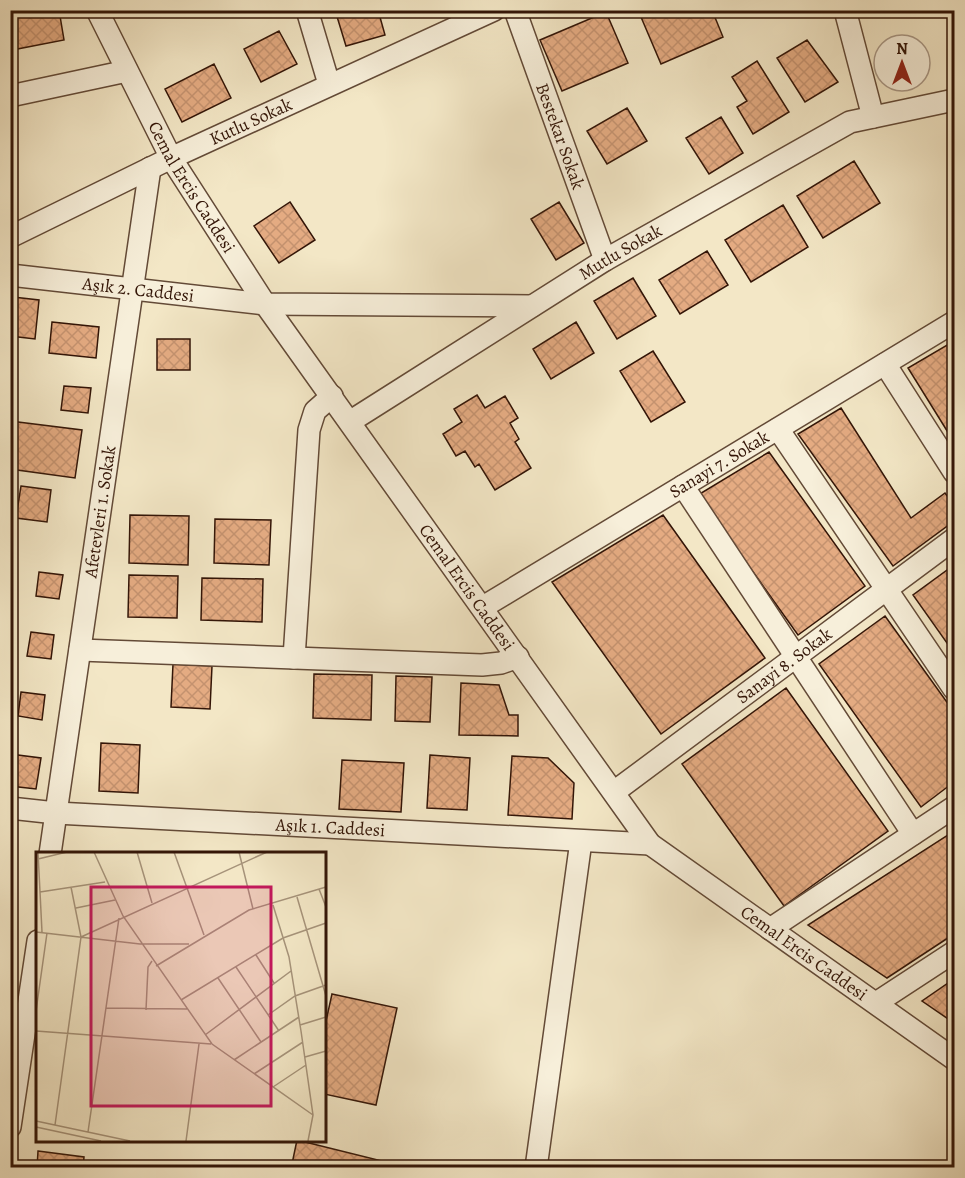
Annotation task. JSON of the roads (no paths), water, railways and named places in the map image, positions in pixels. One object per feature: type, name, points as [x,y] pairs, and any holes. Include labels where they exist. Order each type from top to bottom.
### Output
[{"type":"street","name":"Cemal Ercis Caddesi","points":[[97,10],[171,158],[265,304],[650,844],[954,1059]]},
{"type":"street","points":[[307,10],[329,84]]},
{"type":"street","name":"Kutlu Sokak","points":[[10,237],[171,158],[494,10]]},
{"type":"street","name":"Bestekar Sokak","points":[[515,10],[605,260]]},
{"type":"street","points":[[845,10],[873,117]]},
{"type":"street","points":[[10,96],[128,71]]},
{"type":"street","name":"Mutlu Sokak","points":[[351,422],[605,260],[850,122],[954,100]]},
{"type":"street","name":"Afetevleri 1. Sokak","points":[[50,852],[150,168]]},
{"type":"street","name":"Aşık 2. Caddesi","points":[[10,275],[265,304]]},
{"type":"street","points":[[265,304],[532,306]]},
{"type":"street","name":"Sanayi 7. Sokak","points":[[483,607],[954,322]]},
{"type":"street","points":[[885,364],[954,472]]},
{"type":"street","points":[[294,658],[309,430],[315,411],[332,396]]},
{"type":"street","points":[[778,429],[954,686]]},
{"type":"street","points":[[683,486],[913,834]]},
{"type":"street","name":"Sanayi 8. Sokak","points":[[614,792],[954,539]]},
{"type":"street","points":[[80,650],[482,665],[501,663],[518,657]]},
{"type":"street","points":[[770,929],[954,807]]},
{"type":"street","name":"Aşık 1. Caddesi","points":[[10,808],[56,813],[650,844]]},
{"type":"street","points":[[536,1167],[580,841]]},
{"type":"street","points":[[876,1004],[954,952]]},
{"type":"street","points":[[10,1127],[36,954]]}]
